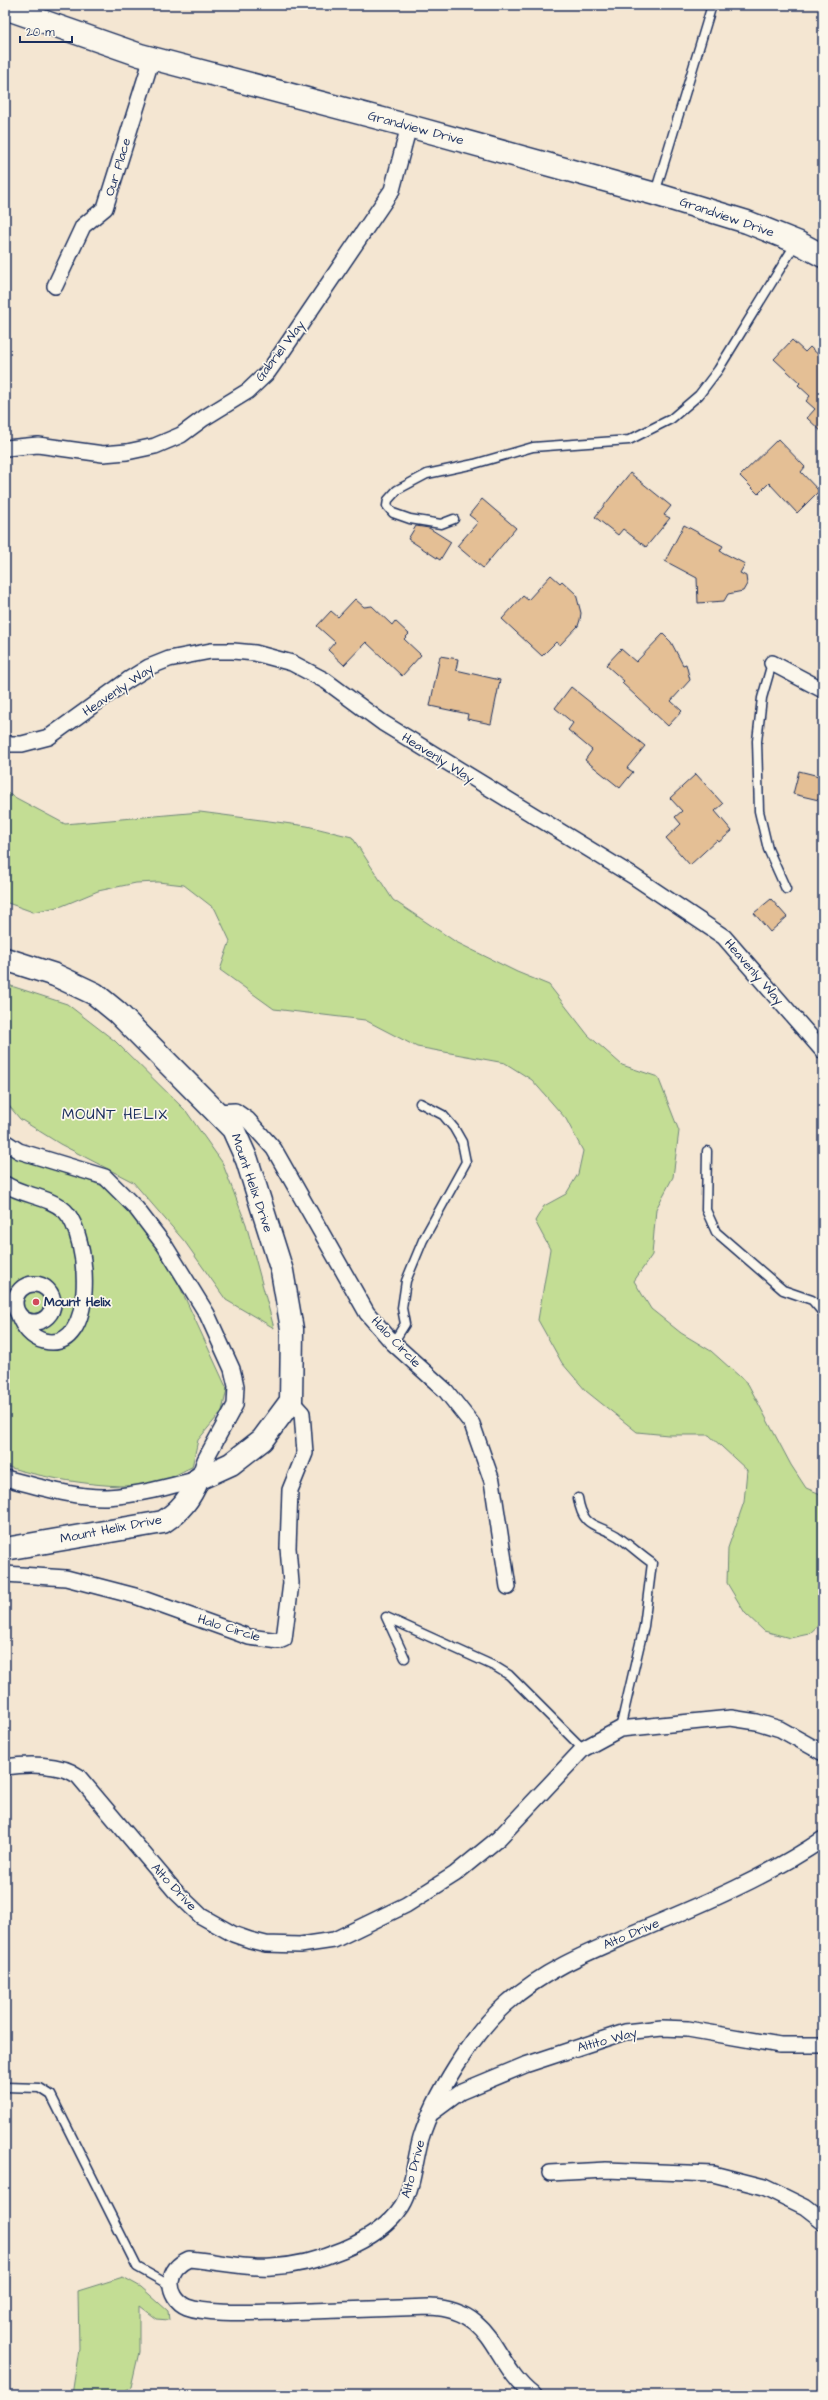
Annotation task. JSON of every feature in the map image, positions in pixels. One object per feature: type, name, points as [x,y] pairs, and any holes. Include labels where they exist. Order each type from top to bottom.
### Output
[{"type":"street","name":"Grandview Drive","points":[[5,8],[152,58],[655,194],[747,222],[797,242],[823,256]]},
{"type":"street","name":"Our Place","points":[[54,286],[83,226],[105,208],[152,58]]},
{"type":"street","name":"Gabriel Way","points":[[6,448],[38,445],[103,454],[127,452],[155,446],[181,435],[204,418],[248,391],[276,361],[392,190],[408,126]]},
{"type":"street","name":"Heavenly Way","points":[[5,744],[22,744],[49,737],[128,680],[149,667],[169,659],[212,651],[233,651],[255,653],[292,663],[326,681],[395,731],[633,876],[724,937],[823,1051]]},
{"type":"street","points":[[772,663],[823,690]]},
{"type":"street","name":"Mount Helix Drive","points":[[5,960],[55,975],[95,994],[117,1012],[233,1128],[247,1160],[282,1271],[292,1329],[291,1401]]},
{"type":"street","name":"Halo Circle","points":[[216,1112],[235,1111],[248,1120],[274,1149],[367,1313],[393,1343],[446,1391],[472,1424],[492,1481],[508,1587]]},
{"type":"street","name":"Mount Helix Drive","points":[[5,1142],[19,1151],[106,1177],[136,1208],[165,1246],[207,1314],[232,1369],[236,1386],[235,1405],[205,1460],[191,1496],[176,1513],[163,1522],[5,1549]]},
{"type":"street","points":[[5,1184],[16,1190],[56,1204],[66,1212],[80,1239],[82,1254],[85,1286],[84,1304],[76,1325],[65,1337],[54,1343],[42,1340],[29,1332],[23,1325],[19,1316]]},
{"type":"street","points":[[5,1478],[65,1492],[106,1497],[168,1487],[198,1480],[231,1464],[262,1440],[291,1401]]},
{"type":"street","name":"Halo Circle","points":[[5,1574],[66,1578],[135,1596],[249,1637],[279,1641],[284,1639],[291,1582],[288,1548],[290,1490],[305,1453],[302,1413],[291,1401]]},
{"type":"street","name":"Alto Drive","points":[[5,1767],[18,1765],[68,1769],[78,1776],[175,1891],[201,1916],[233,1934],[250,1940],[266,1944],[300,1945],[334,1940],[406,1906],[455,1874],[499,1838],[583,1748],[620,1729],[731,1718],[758,1722],[780,1729],[823,1753]]},
{"type":"street","name":"Alto Drive","points":[[171,2286],[173,2272],[177,2266],[189,2259],[270,2267],[306,2262],[328,2255],[349,2247],[371,2234],[392,2217],[403,2205],[429,2115],[449,2077],[487,2025],[506,2004],[568,1961],[666,1920],[782,1864],[823,1839]]},
{"type":"street","name":"Altito Way","points":[[429,2115],[460,2092],[503,2074],[625,2032],[662,2028],[688,2029],[780,2045],[823,2045]]},
{"type":"street","points":[[550,2173],[606,2170],[713,2174],[764,2187],[805,2207],[823,2221]]},
{"type":"street","points":[[171,2286],[176,2299],[181,2304],[195,2309],[242,2313],[430,2307],[454,2310],[476,2322],[486,2331],[509,2367],[533,2395]]},
{"type":"lane","points":[[655,194],[712,5]]},
{"type":"lane","points":[[454,519],[441,524],[410,519],[393,513],[387,506],[388,500],[397,490],[427,474],[474,464],[533,447],[629,440],[671,419],[699,395],[718,370],[797,242]]},
{"type":"lane","points":[[772,663],[762,698],[757,741],[759,811],[768,849],[786,888]]},
{"type":"lane","points":[[393,1343],[405,1324],[402,1308],[406,1281],[423,1240],[466,1162],[462,1142],[454,1128],[443,1115],[420,1103]]},
{"type":"lane","points":[[707,1151],[706,1210],[716,1232],[783,1290],[812,1300],[823,1313]]},
{"type":"lane","points":[[578,1498],[580,1511],[593,1526],[617,1536],[652,1563],[644,1626],[620,1729]]},
{"type":"lane","points":[[405,1658],[386,1617],[509,1674],[583,1748]]},
{"type":"lane","points":[[5,2087],[40,2088],[51,2095],[137,2268],[171,2286]]},
{"type":"green space","points":[[5,792],[65,824],[200,812],[307,826],[352,837],[393,900],[456,942],[517,972],[549,985],[588,1035],[622,1065],[658,1077],[679,1131],[673,1177],[656,1209],[652,1255],[634,1281],[651,1309],[681,1333],[711,1351],[748,1384],[791,1465],[806,1488],[823,1495],[823,1621],[809,1634],[790,1638],[764,1631],[745,1613],[727,1583],[728,1548],[744,1502],[747,1470],[709,1435],[668,1435],[637,1432],[586,1391],[562,1363],[538,1320],[550,1249],[535,1221],[544,1206],[566,1194],[578,1174],[583,1151],[566,1119],[532,1080],[505,1063],[417,1047],[365,1020],[274,1009],[220,970],[230,941],[215,909],[184,885],[158,882],[136,883],[98,891],[62,906],[33,912],[5,902]]},
{"type":"green space","points":[[5,984],[67,1004],[115,1041],[186,1111],[222,1162],[246,1224],[274,1328],[226,1300],[185,1242],[133,1182],[60,1144],[20,1119],[5,1101]]},
{"type":"green space","points":[[5,1148],[105,1187],[142,1225],[174,1274],[227,1389],[222,1411],[198,1440],[192,1467],[158,1483],[137,1486],[119,1486],[99,1485],[58,1479],[20,1471],[5,1466]]},
{"type":"green space","points":[[123,2277],[141,2287],[168,2311],[169,2320],[156,2319],[139,2306],[139,2352],[131,2387],[116,2395],[72,2395],[79,2349],[78,2291]]},
{"type":"building","points":[[792,340],[805,352],[810,347],[823,359],[823,433],[807,418],[815,409],[806,401],[810,396],[798,385],[800,383],[774,359]]},
{"type":"building","points":[[778,439],[805,467],[801,472],[819,491],[797,513],[769,483],[758,494],[740,476]]},
{"type":"building","points":[[630,473],[671,506],[664,515],[670,518],[646,547],[623,529],[618,535],[595,517]]},
{"type":"building","points":[[482,499],[516,528],[483,568],[457,546],[478,522],[469,515]]},
{"type":"building","points":[[684,525],[723,546],[720,551],[745,564],[740,573],[746,576],[747,584],[743,591],[728,594],[724,601],[698,603],[697,578],[665,561]]},
{"type":"building","points":[[416,526],[429,528],[451,542],[440,560],[408,539]]},
{"type":"building","points":[[551,575],[560,583],[562,581],[576,594],[581,613],[578,626],[560,645],[556,642],[542,656],[502,619],[523,596],[528,600]]},
{"type":"building","points":[[355,599],[364,607],[372,606],[392,625],[395,621],[409,634],[404,639],[421,655],[402,676],[366,642],[344,665],[328,650],[335,642],[317,626],[331,611],[338,617]]},
{"type":"building","points":[[663,634],[671,642],[683,665],[686,664],[690,680],[671,701],[682,711],[668,726],[622,683],[624,681],[606,665],[621,649],[636,662]]},
{"type":"building","points":[[440,656],[458,659],[456,670],[500,680],[491,724],[467,719],[468,714],[430,706]]},
{"type":"building","points":[[571,687],[645,746],[627,768],[633,772],[620,788],[585,760],[592,750],[568,730],[573,723],[555,708]]},
{"type":"building","points":[[799,771],[823,777],[823,801],[793,794]]},
{"type":"building","points":[[696,774],[723,804],[715,811],[732,831],[719,842],[717,840],[690,865],[666,838],[681,824],[675,817],[682,811],[670,798]]},
{"type":"building","points":[[771,899],[787,917],[770,932],[754,913]]},
{"type":"place","name":"Mount Helix","points":[[36,1302]]},
{"type":"district","name":"MOUNT HELIX","points":[[115,1114]]}]
